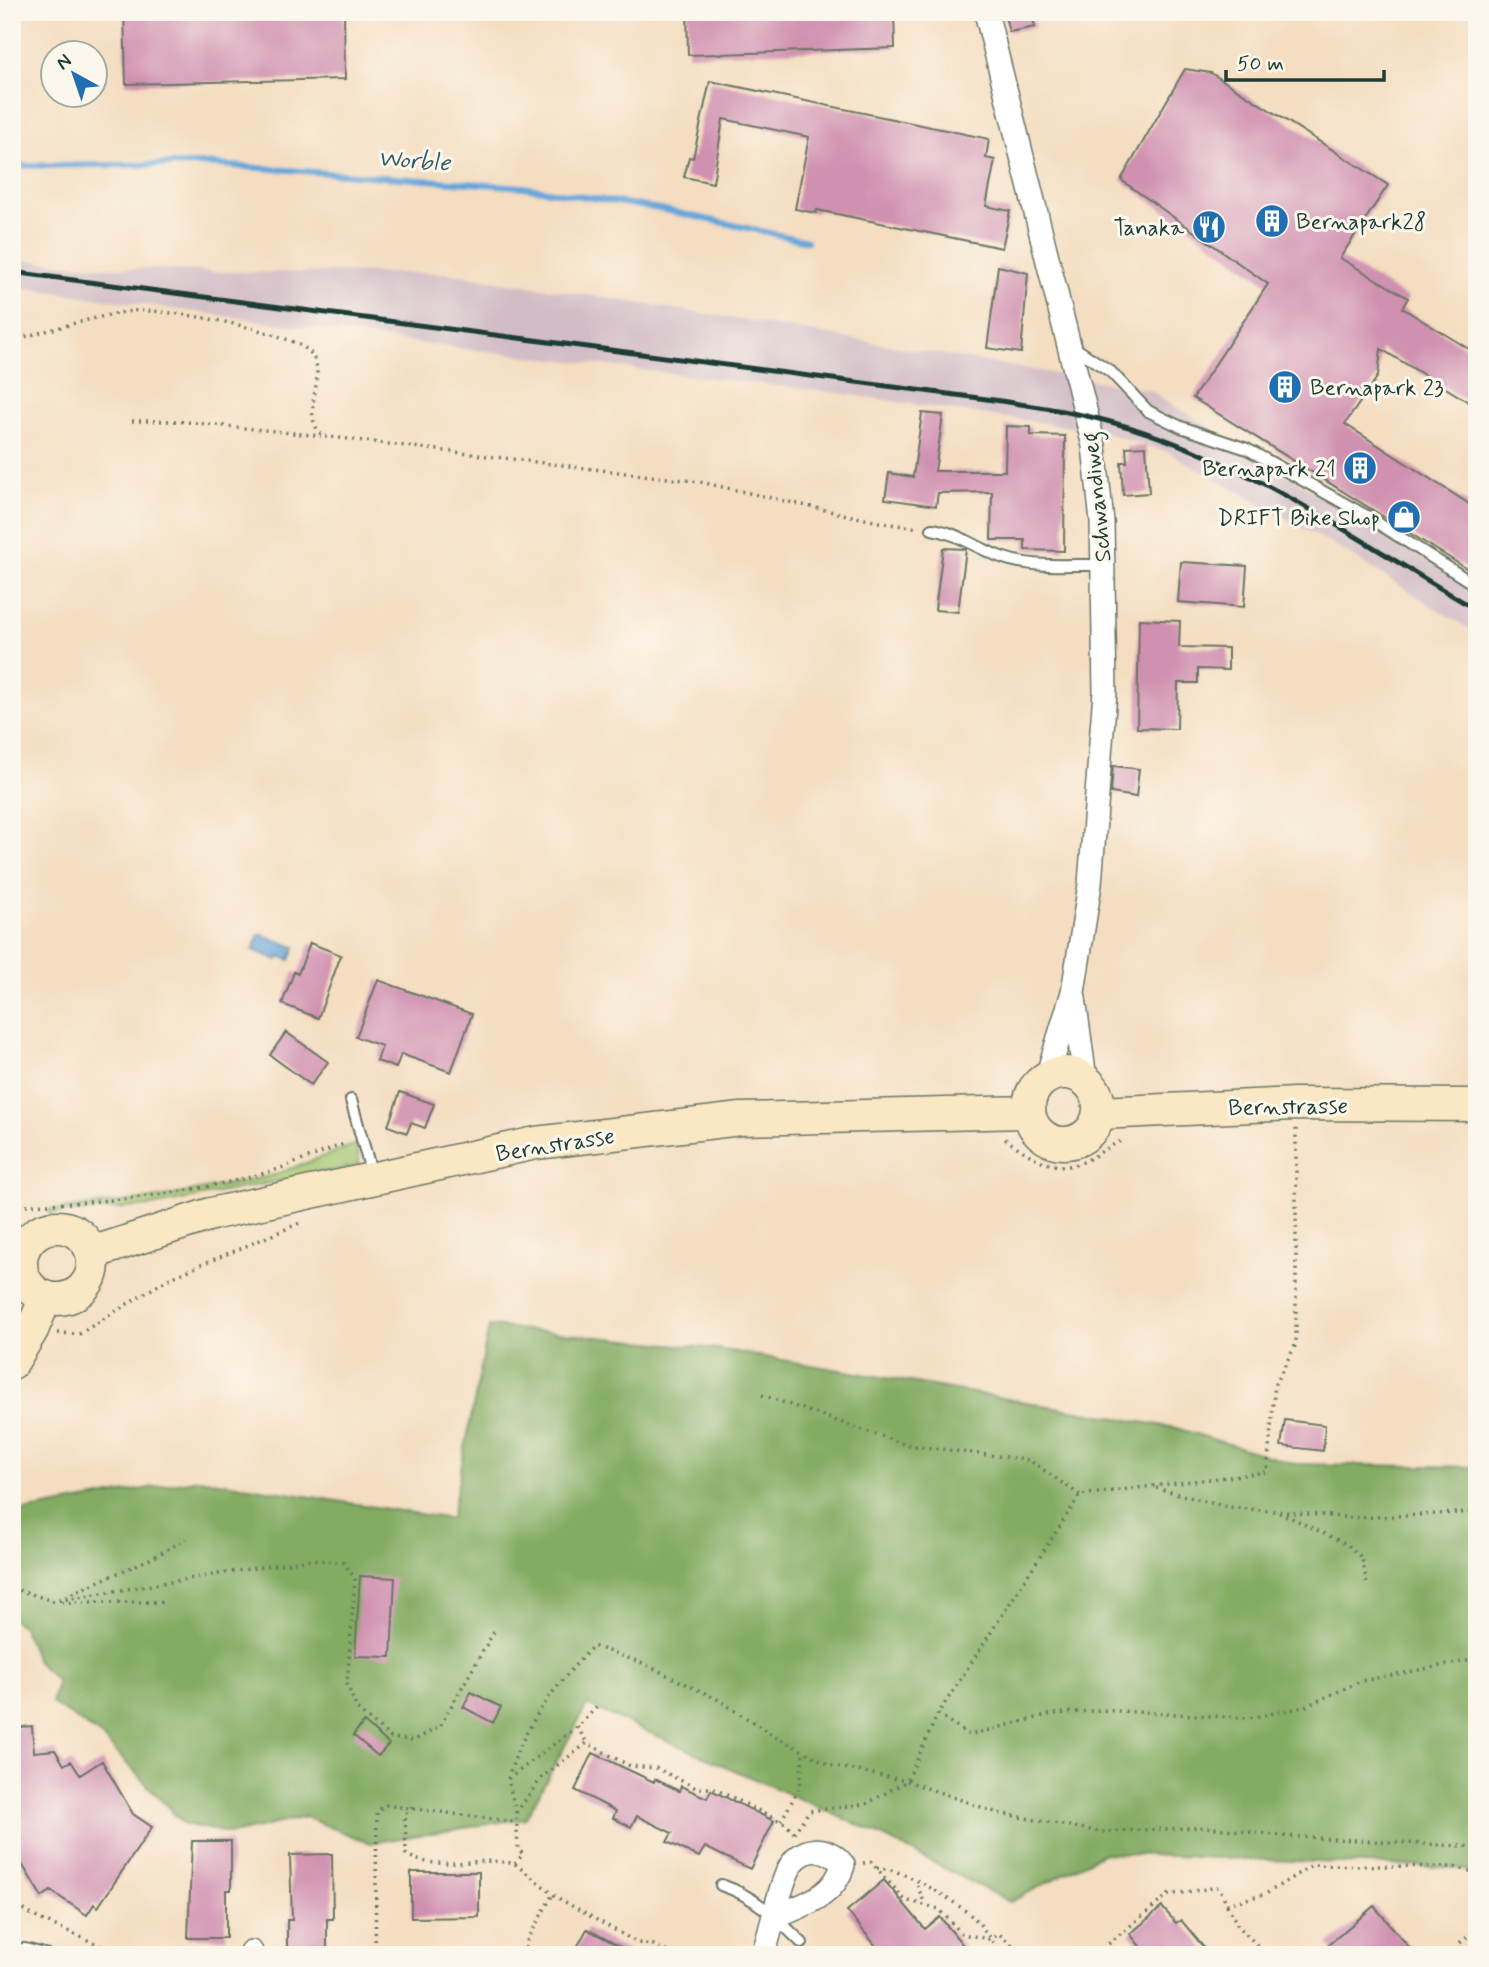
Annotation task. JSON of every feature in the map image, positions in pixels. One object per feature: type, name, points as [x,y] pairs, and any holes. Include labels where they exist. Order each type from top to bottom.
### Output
[{"type":"main road","points":[[1066,1072],[1085,1079],[1097,1094],[1099,1113],[1097,1123],[1084,1138],[1065,1143],[1055,1142],[1037,1131],[1029,1112],[1033,1092],[1047,1077],[1066,1072]]},
{"type":"main road","name":"Bernstrasse","points":[[1099,1113],[1295,1104],[1477,1105]]},
{"type":"main road","name":"Bernstrasse","points":[[92,1253],[211,1214],[536,1143],[741,1119],[1029,1112]]},
{"type":"main road","points":[[53,1227],[64,1227],[81,1236],[92,1253],[91,1275],[86,1284],[68,1297],[46,1297],[38,1293],[25,1279],[18,1250],[35,1235],[53,1227]]},
{"type":"main road","points":[[12,1363],[22,1326],[46,1297]]},
{"type":"street","name":"Schwandiweg","points":[[986,12],[1096,458],[1104,565],[1102,747],[1090,884],[1073,992],[1047,1077]]},
{"type":"street","name":"Schwandiweg","points":[[1073,992],[1085,1079]]},
{"type":"street","points":[[764,1955],[788,1871],[799,1855],[802,1842],[835,1854],[843,1865],[838,1883],[813,1900],[776,1917]]},
{"type":"lane","points":[[1067,342],[1110,371],[1148,411],[1181,427],[1247,449],[1356,509],[1477,586]]},
{"type":"lane","points":[[932,529],[949,532],[1002,558],[1026,563],[1104,565]]},
{"type":"lane","points":[[351,1100],[372,1178]]},
{"type":"lane","points":[[721,1885],[744,1892],[776,1917],[802,1943]]},
{"type":"lane","points":[[12,1950],[25,1949],[48,1955]]},
{"type":"path","points":[[12,341],[108,316],[146,310],[181,314],[286,337],[306,348],[315,361],[312,418],[323,436]]},
{"type":"path","points":[[132,421],[177,421],[323,436],[700,482],[883,523],[932,529]]},
{"type":"path","points":[[762,1395],[907,1445],[1029,1460],[1080,1495],[1267,1472],[1275,1384],[1296,1344],[1295,1104]]},
{"type":"path","points":[[1002,1136],[1047,1164],[1065,1167],[1083,1163],[1128,1138]]},
{"type":"path","points":[[12,1205],[95,1201],[185,1189],[272,1171],[362,1138]]},
{"type":"path","points":[[22,1326],[79,1334],[168,1279],[303,1222]]},
{"type":"path","points":[[1152,1487],[1227,1507],[1355,1518],[1477,1512]]},
{"type":"path","points":[[802,1842],[809,1811],[866,1804],[907,1781],[938,1714],[1080,1495]]},
{"type":"path","points":[[1277,1511],[1348,1545],[1362,1558],[1367,1586]]},
{"type":"path","points":[[54,1601],[154,1557],[186,1539]]},
{"type":"path","points":[[54,1601],[311,1559],[344,1563],[355,1579],[347,1684],[351,1697],[357,1709],[391,1738],[415,1740],[440,1726],[495,1630]]},
{"type":"path","points":[[12,1588],[54,1601],[92,1604],[165,1602]]},
{"type":"path","points":[[515,1864],[523,1854],[518,1849],[516,1813],[508,1779],[516,1749],[552,1690],[593,1646],[640,1662],[717,1699],[774,1736],[830,1765],[907,1781],[998,1813],[1101,1832],[1206,1827],[1284,1836],[1477,1847]]},
{"type":"path","points":[[938,1714],[969,1735],[1052,1714],[1101,1710],[1249,1718],[1304,1707],[1361,1681],[1477,1660]]},
{"type":"path","points":[[508,1779],[577,1727],[599,1705]]},
{"type":"path","points":[[577,1727],[587,1743],[630,1766],[656,1768],[696,1788],[713,1788],[781,1821],[802,1842]]},
{"type":"path","points":[[516,1813],[542,1777],[587,1743]]},
{"type":"path","points":[[781,1821],[800,1787],[803,1751]]},
{"type":"path","points":[[375,1955],[377,1812],[385,1805],[517,1822]]},
{"type":"path","points":[[412,1807],[404,1814],[403,1838],[406,1854],[418,1863],[499,1860],[515,1864],[553,1894],[638,1943],[653,1945],[673,1955]]},
{"type":"path","points":[[843,1865],[872,1863],[905,1900],[939,1909],[962,1934],[989,1939],[999,1934],[1025,1955]]},
{"type":"path","points":[[1227,1904],[1265,1894],[1312,1866],[1455,1867],[1477,1873]]},
{"type":"path","points":[[877,1868],[891,1868],[944,1896],[976,1920],[1002,1955]]},
{"type":"path","points":[[917,1883],[925,1905]]},
{"type":"path","points":[[1114,1955],[1107,1945],[1168,1895],[1219,1887],[1238,1926],[1267,1955]]},
{"type":"path","points":[[524,1955],[527,1941],[553,1894]]},
{"type":"path","points":[[12,1902],[35,1917],[122,1955]]},
{"type":"path","points":[[1467,1955],[1460,1943],[1477,1929]]},
{"type":"shaded area","points":[[12,259],[103,267],[221,272],[447,273],[707,314],[1149,390],[1477,592],[1477,634],[1346,552],[1168,452],[1104,432],[837,393],[409,342],[12,286]]},
{"type":"green space","points":[[356,1144],[360,1165],[151,1206],[49,1214],[49,1210],[153,1199],[271,1176]]},
{"type":"green space","points":[[489,1326],[718,1349],[1176,1428],[1295,1464],[1477,1467],[1477,1874],[1458,1868],[1104,1853],[1010,1902],[872,1831],[587,1705],[526,1818],[370,1843],[305,1817],[233,1834],[184,1824],[100,1735],[52,1703],[57,1681],[37,1662],[23,1627],[12,1619],[12,1513],[199,1479],[451,1519]]},
{"type":"water","points":[[260,934],[295,947],[290,960],[280,956],[278,960],[253,950]]},
{"type":"building","points":[[124,12],[344,12],[345,79],[126,84]]},
{"type":"building","points":[[687,12],[894,12],[895,48],[688,55]]},
{"type":"building","points":[[1004,12],[1031,12],[1035,27],[1009,32]]},
{"type":"building","points":[[1185,69],[1211,73],[1388,185],[1340,258],[1408,298],[1402,308],[1477,354],[1477,407],[1381,349],[1378,376],[1345,424],[1477,509],[1477,575],[1193,398],[1268,284],[1121,180]]},
{"type":"building","points":[[710,81],[989,139],[986,158],[995,160],[986,206],[1010,211],[1002,248],[817,210],[816,213],[795,209],[809,137],[723,119],[713,183],[684,177],[689,157],[693,158]]},
{"type":"building","points":[[998,266],[1028,273],[1021,353],[987,348]]},
{"type":"building","points":[[922,413],[943,415],[935,471],[1005,471],[1006,426],[1031,427],[1031,435],[1065,436],[1064,551],[1025,550],[1025,540],[991,540],[992,492],[938,493],[936,506],[885,499],[889,473],[913,477]]},
{"type":"building","points":[[1146,446],[1149,493],[1123,495],[1121,462],[1127,462],[1126,447]]},
{"type":"building","points":[[943,548],[966,549],[958,612],[935,610]]},
{"type":"building","points":[[1181,562],[1247,566],[1244,607],[1178,602]]},
{"type":"building","points":[[1139,619],[1180,621],[1179,647],[1228,648],[1228,670],[1198,669],[1198,683],[1178,683],[1177,729],[1137,728]]},
{"type":"building","points":[[1113,766],[1139,769],[1136,797],[1111,793]]},
{"type":"building","points":[[310,943],[341,955],[318,1018],[282,1004],[294,972],[298,974]]},
{"type":"building","points":[[378,980],[472,1014],[451,1072],[401,1054],[396,1068],[377,1061],[382,1046],[356,1037]]},
{"type":"building","points":[[286,1032],[328,1062],[311,1085],[270,1055]]},
{"type":"building","points":[[400,1092],[434,1104],[425,1128],[411,1123],[407,1133],[388,1126]]},
{"type":"building","points":[[1285,1420],[1325,1425],[1323,1451],[1281,1446]]},
{"type":"building","points":[[360,1576],[395,1578],[391,1657],[355,1656]]},
{"type":"building","points":[[471,1692],[501,1707],[493,1723],[463,1707]]},
{"type":"building","points":[[364,1722],[389,1744],[378,1756],[353,1735]]},
{"type":"building","points":[[32,1726],[34,1752],[55,1750],[64,1765],[71,1761],[80,1775],[102,1761],[133,1814],[152,1827],[98,1907],[94,1904],[87,1915],[51,1891],[42,1897],[20,1861],[12,1865],[12,1728]]},
{"type":"building","points":[[593,1753],[679,1791],[681,1786],[707,1798],[711,1790],[774,1821],[750,1869],[705,1847],[699,1857],[667,1842],[672,1833],[637,1816],[631,1827],[613,1818],[616,1811],[575,1790]]},
{"type":"building","points":[[192,1841],[231,1841],[231,1890],[226,1890],[226,1938],[188,1938]]},
{"type":"building","points":[[332,1854],[333,1919],[327,1919],[327,1955],[287,1955],[287,1920],[292,1920],[290,1855]]},
{"type":"building","points":[[411,1872],[479,1872],[479,1917],[411,1918]]},
{"type":"building","points":[[884,1880],[925,1929],[940,1917],[971,1955],[909,1955],[903,1948],[895,1955],[865,1955],[876,1946],[847,1911]]},
{"type":"building","points":[[1374,1906],[1415,1955],[1336,1955],[1328,1945]]},
{"type":"building","points":[[1162,1907],[1176,1923],[1181,1920],[1210,1955],[1147,1955],[1130,1934]]},
{"type":"building","points":[[587,1929],[636,1955],[573,1955]]},
{"type":"waterway","name":"Worble","points":[[12,166],[204,164],[523,187],[660,209],[807,241]]},
{"type":"railway","points":[[12,272],[999,401],[1101,419],[1150,434],[1236,470],[1318,514],[1477,610]]},
{"type":"place","name":"Bernapark28","points":[[1272,221]]},
{"type":"place","name":"Tanaka","points":[[1209,227]]},
{"type":"place","name":"Bernapark 23","points":[[1285,387]]},
{"type":"place","name":"Bernapark 21","points":[[1360,468]]},
{"type":"place","name":"DRIFT Bike Shop","points":[[1404,517]]}]
